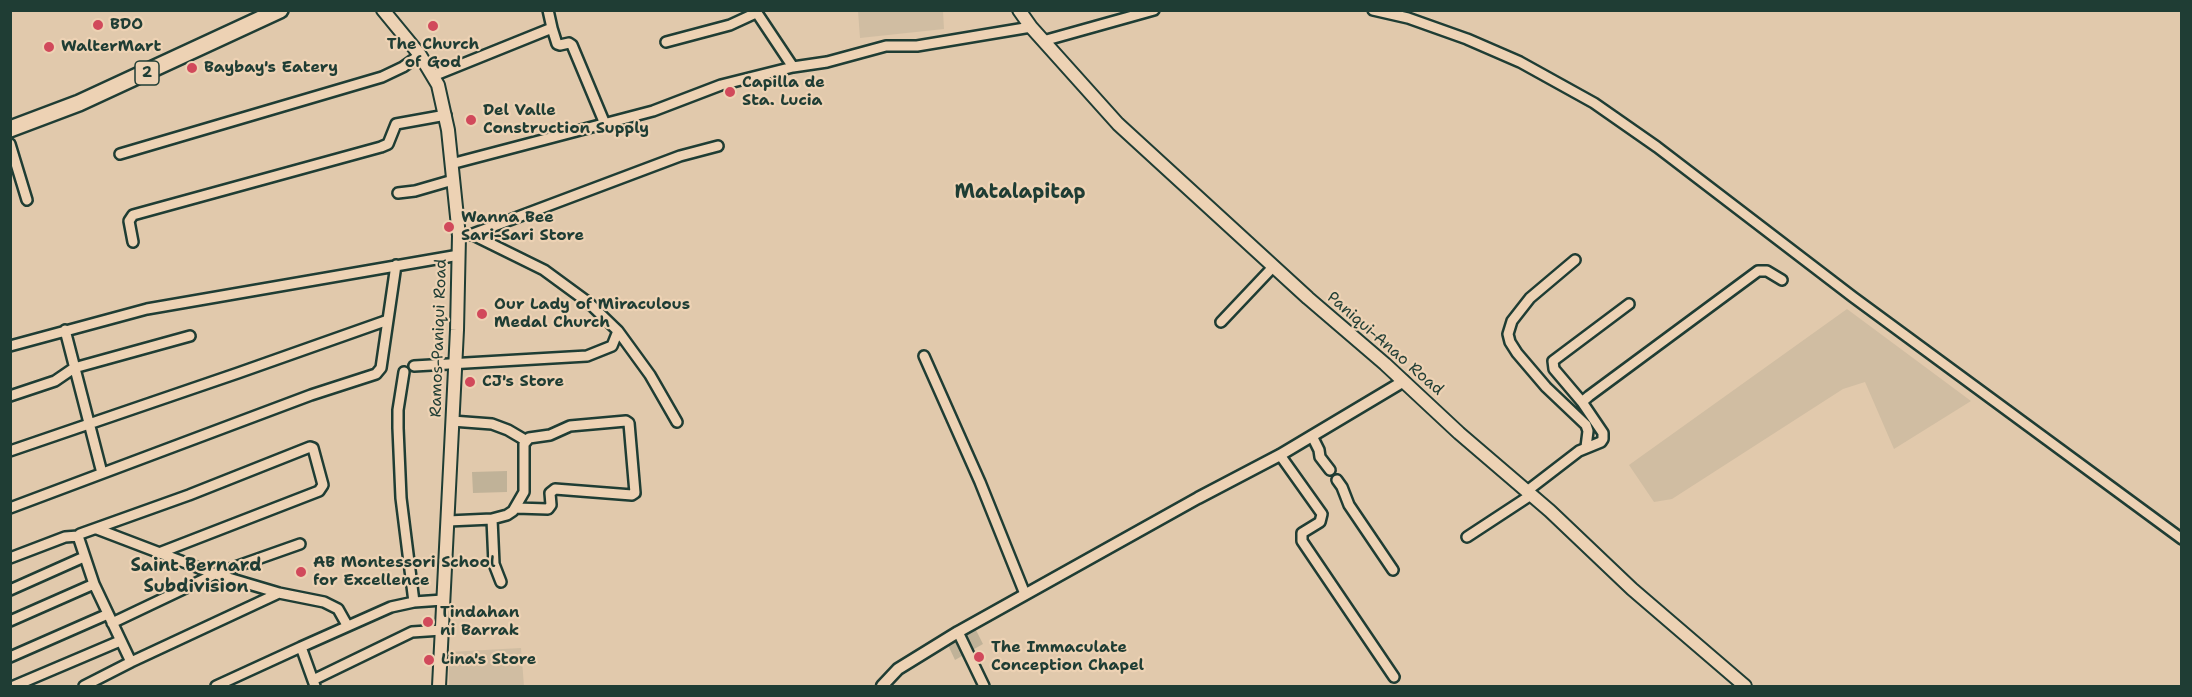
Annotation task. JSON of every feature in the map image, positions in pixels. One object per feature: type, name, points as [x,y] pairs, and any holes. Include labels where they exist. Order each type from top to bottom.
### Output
[{"type":"highway","name":"2","points":[[10,129],[79,103],[280,10]]},
{"type":"main road","name":"Ramos-Paniqui Road","points":[[383,10],[420,55],[438,85],[446,115],[459,236],[439,687]]},
{"type":"main road","name":"Paniqui-Anao Road","points":[[1019,10],[1043,41],[1118,124],[1273,267],[1404,381],[1632,589],[1745,687]]},
{"type":"street","points":[[548,10],[557,44],[572,45],[605,124]]},
{"type":"street","points":[[1043,41],[1154,10]]},
{"type":"street","points":[[1373,10],[1408,18],[1467,39],[1520,62],[1594,103],[1657,147],[1853,297],[2181,539]]},
{"type":"street","points":[[666,42],[730,25],[755,12],[793,67]]},
{"type":"street","points":[[451,164],[676,104],[721,85],[793,67],[827,62],[886,46],[917,46],[1031,27]]},
{"type":"street","points":[[434,76],[552,28]]},
{"type":"street","points":[[120,154],[382,76],[403,67],[420,55]]},
{"type":"street","points":[[133,242],[129,221],[133,215],[381,147],[388,144],[396,124],[446,115]]},
{"type":"street","points":[[10,144],[27,200]]},
{"type":"street","points":[[459,236],[473,235],[680,156],[718,146]]},
{"type":"street","points":[[398,194],[453,180]]},
{"type":"street","points":[[473,235],[544,270],[589,303],[618,331],[650,375],[677,422]]},
{"type":"street","points":[[10,345],[147,309],[459,255]]},
{"type":"street","points":[[1575,260],[1530,298],[1512,321],[1508,334],[1517,353],[1546,387],[1586,425],[1588,432],[1586,447]]},
{"type":"street","points":[[10,508],[311,395],[376,374],[381,368],[396,265]]},
{"type":"street","points":[[1221,322],[1273,267]]},
{"type":"street","points":[[1582,402],[1758,271],[1767,271],[1782,280]]},
{"type":"street","points":[[1467,537],[1529,493],[1586,447],[1601,442],[1603,433],[1582,402],[1554,369],[1553,361],[1629,304]]},
{"type":"street","points":[[10,451],[238,374],[388,320]]},
{"type":"street","points":[[65,330],[102,473]]},
{"type":"street","points":[[414,366],[587,356],[612,346],[618,331]]},
{"type":"street","points":[[10,396],[56,381],[74,368],[190,336]]},
{"type":"street","points":[[924,356],[980,482],[1025,594]]},
{"type":"street","points":[[404,372],[399,399],[398,428],[401,498],[414,602]]},
{"type":"street","points":[[882,687],[898,669],[958,632],[1198,498],[1280,455],[1404,381]]},
{"type":"street","points":[[452,421],[492,424],[525,440]]},
{"type":"street","points":[[516,508],[548,509],[551,505],[550,493],[555,489],[632,495],[636,491],[631,427],[626,421],[570,426],[550,435],[525,440]]},
{"type":"street","points":[[1312,436],[1320,450],[1320,457],[1330,470]]},
{"type":"street","points":[[448,521],[492,519],[507,515],[516,508],[524,492],[525,440]]},
{"type":"street","points":[[10,558],[65,537],[78,536],[98,529],[310,447],[315,450],[323,485],[319,491],[159,553]]},
{"type":"street","points":[[1280,455],[1322,514],[1320,522],[1302,533],[1302,541],[1394,677]]},
{"type":"street","points":[[1337,480],[1342,487],[1348,506],[1393,570]]},
{"type":"street","points":[[492,519],[494,564],[501,582]]},
{"type":"street","points":[[98,529],[215,574],[279,593],[331,605],[338,609],[347,625]]},
{"type":"street","points":[[78,536],[94,584],[131,662]]},
{"type":"street","points":[[10,657],[110,619],[215,574],[300,543]]},
{"type":"street","points":[[10,590],[84,557]]},
{"type":"street","points":[[10,621],[94,584]]},
{"type":"street","points":[[84,687],[131,662],[279,593]]},
{"type":"street","points":[[216,687],[347,625],[391,608],[414,602],[443,600]]},
{"type":"street","points":[[301,647],[314,683],[412,632],[442,630]]},
{"type":"street","points":[[958,632],[984,687]]},
{"type":"street","points":[[14,687],[120,641]]},
{"type":"shaded area","points":[[858,11],[943,11],[944,29],[860,38]]},
{"type":"shaded area","points":[[1847,309],[1971,401],[1894,449],[1865,382],[1843,389],[1672,499],[1654,502],[1629,465]]},
{"type":"shaded area","points":[[507,471],[507,492],[473,493],[472,472]]},
{"type":"shaded area","points":[[976,630],[983,644],[955,660],[948,645]]},
{"type":"shaded area","points":[[521,648],[524,686],[449,686],[449,652]]},
{"type":"place","name":"BDO","points":[[98,25]]},
{"type":"place","name":"The Church of God","points":[[433,26]]},
{"type":"place","name":"WalterMart","points":[[49,47]]},
{"type":"place","name":"Baybay's Eatery","points":[[192,68]]},
{"type":"place","name":"Capilla de Sta. Lucia","points":[[730,92]]},
{"type":"place","name":"Del Valle Construction Supply","points":[[471,120]]},
{"type":"place","name":"Wanna Bee Sari-Sari Store","points":[[449,227]]},
{"type":"place","name":"Our Lady of Miraculous Medal Church","points":[[482,314]]},
{"type":"place","name":"CJ's Store","points":[[470,382]]},
{"type":"place","name":"AB Montessori School for Excellence","points":[[301,572]]},
{"type":"place","name":"Tindahan ni Barrak","points":[[428,622]]},
{"type":"place","name":"The Immaculate Conception Chapel","points":[[979,657]]},
{"type":"place","name":"Lina's Store","points":[[429,660]]},
{"type":"district","name":"Matalapitap","points":[[1020,193]]},
{"type":"district","name":"Saint Bernard Subdivision","points":[[196,576]]}]
